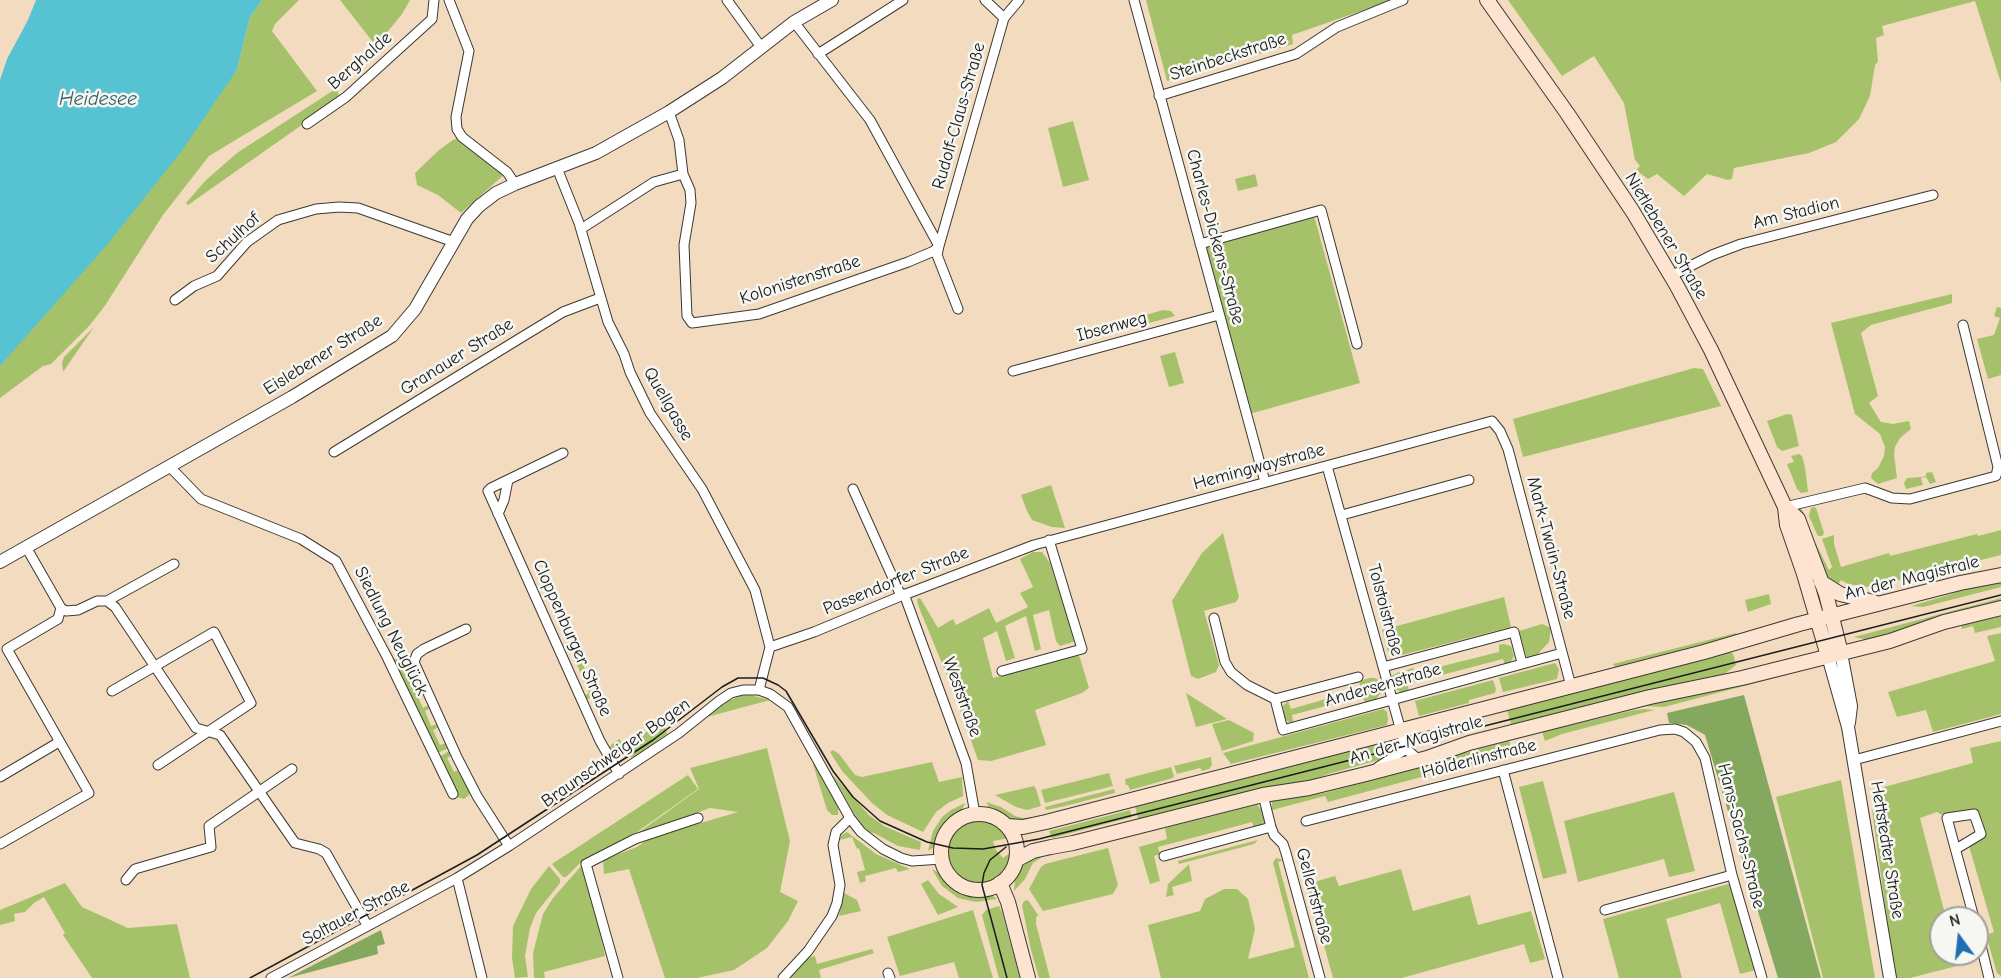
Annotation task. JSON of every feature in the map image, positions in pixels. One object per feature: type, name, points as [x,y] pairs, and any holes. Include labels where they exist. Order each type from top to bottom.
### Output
[{"type":"main road","name":"Nietlebener Straße","points":[[1487,0],[1599,160],[1671,276],[1720,367],[1785,507],[1787,525],[1824,618]]},
{"type":"main road","name":"Nietlebener Straße","points":[[1785,507],[1798,519],[1821,582],[1824,618]]},
{"type":"main road","name":"An der Magistrale","points":[[1007,826],[1023,827],[1046,822],[1704,652],[1876,604],[2001,575]]},
{"type":"main road","points":[[1821,582],[1845,596],[1876,604]]},
{"type":"main road","points":[[1835,632],[1851,618],[1876,604]]},
{"type":"main road","name":"An der Magistrale","points":[[1016,860],[1033,851],[1263,795],[1309,788],[1366,774],[1479,741],[1650,697],[1742,678],[1890,640],[1944,622],[2001,608]]},
{"type":"main road","points":[[1824,618],[1834,654]]},
{"type":"main road","name":"An der Magistrale","points":[[1824,618],[1835,632],[1834,654]]},
{"type":"main road","points":[[975,814],[994,817],[1007,826],[1016,842],[1016,860],[1009,875],[1000,884],[983,890],[963,886],[948,873],[942,860],[941,846],[947,831],[962,818],[975,814]]},
{"type":"main road","points":[[1000,884],[1008,902],[1028,978]]},
{"type":"street","points":[[432,19],[434,0]]},
{"type":"street","points":[[727,0],[761,47]]},
{"type":"street","name":"Eislebener Straße","points":[[0,562],[302,390],[392,336],[415,309],[467,219],[496,193],[596,153],[669,112],[722,78],[794,22],[832,0]]},
{"type":"street","points":[[818,54],[903,0]]},
{"type":"street","points":[[985,0],[1004,18]]},
{"type":"street","name":"Rudolf-Claus-Straße","points":[[939,246],[1004,18],[1019,0]]},
{"type":"street","name":"Charles-Dickens-Straße","points":[[1134,0],[1265,482]]},
{"type":"street","name":"Steinbeckstraße","points":[[1159,96],[1296,54],[1337,27],[1403,0]]},
{"type":"street","points":[[449,1],[469,51],[456,117],[457,129],[462,137],[507,172],[515,184]]},
{"type":"street","name":"Berghalde","points":[[307,124],[346,97],[449,1]]},
{"type":"street","points":[[794,22],[870,120],[939,246],[937,255],[958,309]]},
{"type":"street","points":[[580,226],[654,182],[683,174],[679,140],[669,112]]},
{"type":"street","name":"Quellgasse","points":[[557,168],[580,226],[608,322],[630,372],[650,413],[702,489],[755,590],[770,647]]},
{"type":"street","name":"Kolonistenstraße","points":[[683,174],[690,190],[691,203],[684,245],[687,316],[692,323],[759,314],[908,262],[934,251],[939,246]]},
{"type":"street","name":"Am Stadion","points":[[1671,276],[1712,255],[1741,244],[1933,195]]},
{"type":"street","name":"Schulhof","points":[[176,300],[194,286],[217,276],[247,242],[278,220],[316,209],[358,208],[454,242]]},
{"type":"street","points":[[1200,243],[1321,210],[1356,344]]},
{"type":"street","name":"Granauer Straße","points":[[334,452],[562,312],[600,298]]},
{"type":"street","name":"Ibsenweg","points":[[1013,371],[1219,315]]},
{"type":"street","points":[[1785,507],[1865,488],[1892,498],[1910,499],[1996,476],[1998,467],[1963,325]]},
{"type":"street","name":"Hemingwaystraße","points":[[1034,545],[1492,421]]},
{"type":"street","name":"Mark-Twain-Straße","points":[[1492,421],[1500,431],[1508,449],[1571,686]]},
{"type":"street","name":"Cloppenburger Straße","points":[[563,453],[488,491],[600,741],[619,774]]},
{"type":"street","name":"Tolstoistraße","points":[[1328,465],[1406,749]]},
{"type":"street","name":"Siedlung Neuglück","points":[[170,466],[201,499],[301,539],[336,561],[387,657],[453,794]]},
{"type":"street","points":[[498,514],[504,500],[508,480]]},
{"type":"street","points":[[1342,515],[1469,480]]},
{"type":"street","name":"Weststraße","points":[[853,489],[902,595],[966,763],[975,814]]},
{"type":"street","points":[[1002,671],[1082,649],[1050,540]]},
{"type":"street","name":"Passendorfer Straße","points":[[770,647],[814,632],[902,595],[1034,545]]},
{"type":"street","points":[[26,547],[61,608],[72,612],[97,601],[107,601],[174,564]]},
{"type":"street","points":[[107,601],[115,607],[196,728],[220,735],[296,843],[326,853],[367,926]]},
{"type":"street","points":[[0,844],[89,793],[7,649],[58,619],[61,608]]},
{"type":"street","points":[[1214,618],[1225,662],[1231,672],[1247,685],[1275,699]]},
{"type":"street","name":"Siedlung Neuglück","points":[[466,629],[424,649],[417,654],[414,662],[477,796],[509,846]]},
{"type":"street","points":[[112,691],[214,632],[252,703],[158,765]]},
{"type":"street","name":"Andersenstraße","points":[[1383,667],[1514,632],[1522,663]]},
{"type":"street","points":[[770,647],[759,690],[777,698],[788,707],[850,818],[861,832],[883,849],[901,858],[912,861],[942,860]]},
{"type":"street","name":"Andersenstraße","points":[[1358,677],[1275,699],[1283,730],[1562,653]]},
{"type":"street","name":"Hettstedter Straße","points":[[1834,654],[1851,706],[1848,727],[1890,978]]},
{"type":"street","name":"Braunschweiger Bogen","points":[[457,878],[619,774],[679,733],[719,701],[742,690],[759,690]]},
{"type":"street","points":[[1854,760],[2001,721]]},
{"type":"street","name":"Hans-Sachs-Straße","points":[[1660,730],[1675,729],[1684,732],[1696,742],[1705,758],[1732,875],[1762,978]]},
{"type":"street","name":"Hölderlinstraße","points":[[1306,821],[1660,730]]},
{"type":"street","points":[[0,777],[59,742]]},
{"type":"street","points":[[1366,774],[1406,749],[1419,760]]},
{"type":"street","points":[[126,880],[135,869],[211,847],[209,826],[292,769]]},
{"type":"street","points":[[1503,770],[1558,978]]},
{"type":"street","name":"Gellertstraße","points":[[1263,795],[1274,835],[1283,844],[1286,853],[1320,978]]},
{"type":"street","points":[[618,978],[586,864],[635,838],[698,818]]},
{"type":"street","points":[[783,978],[808,951],[832,916],[840,885],[834,845],[836,832],[850,818]]},
{"type":"street","points":[[1164,856],[1271,827]]},
{"type":"street","points":[[1956,849],[1971,906]]},
{"type":"street","points":[[1605,910],[1732,875]]},
{"type":"street","points":[[457,878],[482,978]]},
{"type":"street","name":"Soltauer Straße","points":[[271,978],[457,878]]},
{"type":"green space","points":[[262,0],[299,0],[275,24],[272,31],[317,91],[209,156],[163,215],[90,325],[51,364],[43,366],[0,398],[0,366],[237,70],[250,17]]},
{"type":"green space","points":[[340,0],[410,0],[402,14],[376,46]]},
{"type":"green space","points":[[1146,0],[1393,0],[1292,35],[1293,44],[1167,81]]},
{"type":"green space","points":[[1508,0],[2001,0],[2001,83],[1975,1],[1882,26],[1884,35],[1876,38],[1878,62],[1875,65],[1870,96],[1859,119],[1836,142],[1809,153],[1734,168],[1732,179],[1728,180],[1707,174],[1684,196],[1657,174],[1648,179],[1636,170],[1640,166],[1635,160],[1624,103],[1594,56],[1562,76]]},
{"type":"green space","points":[[337,88],[339,97],[333,103],[188,205],[186,203],[205,181],[237,153]]},
{"type":"green space","points":[[1073,121],[1089,180],[1063,187],[1048,128]]},
{"type":"green space","points":[[462,137],[507,172],[461,213],[438,195],[417,185],[415,173],[439,150],[453,140]]},
{"type":"green space","points":[[1255,174],[1258,186],[1238,191],[1235,179]]},
{"type":"green space","points":[[1313,212],[1360,383],[1246,415],[1200,244]]},
{"type":"green space","points":[[1952,294],[1952,303],[1871,325],[1861,333],[1878,396],[1869,403],[1881,422],[1893,424],[1909,421],[1911,429],[1900,438],[1895,447],[1897,478],[1878,484],[1871,478],[1884,456],[1885,447],[1880,434],[1855,414],[1831,323]]},
{"type":"green space","points":[[1997,307],[2001,308],[2001,375],[1988,379],[1977,339],[1994,335],[2000,318],[1994,316]]},
{"type":"green space","points":[[1163,310],[1171,311],[1175,316],[1123,330],[1121,322]]},
{"type":"green space","points":[[94,327],[63,372],[64,357]]},
{"type":"green space","points":[[1175,352],[1184,383],[1169,387],[1160,356]]},
{"type":"green space","points":[[1694,368],[1703,369],[1721,406],[1523,457],[1513,419]]},
{"type":"green space","points":[[1787,414],[1792,415],[1799,446],[1782,451],[1777,447],[1767,421]]},
{"type":"green space","points":[[1799,454],[1802,456],[1805,467],[1808,492],[1801,493],[1797,489],[1787,464],[1794,462],[1791,456]]},
{"type":"green space","points":[[1932,472],[1936,482],[1930,484],[1926,477],[1921,478],[1923,485],[1906,489],[1904,483],[1907,478],[1922,477]]},
{"type":"green space","points":[[1051,485],[1065,528],[1052,527],[1032,520],[1021,495]]},
{"type":"green space","points":[[1801,507],[1829,570],[1832,567],[1822,539],[1834,535],[1834,544],[1841,567],[1889,553],[1890,556],[2001,530],[2001,555],[1880,585],[1865,587],[1848,584],[1841,580],[1837,586],[1822,572],[1799,508]]},
{"type":"green space","points":[[1814,507],[1824,533],[1822,536],[1818,536],[1809,516],[1811,508]]},
{"type":"green space","points":[[1223,533],[1239,597],[1236,602],[1204,611],[1219,665],[1216,672],[1198,679],[1191,676],[1172,601],[1202,553]]},
{"type":"green space","points":[[1033,552],[1042,552],[1050,563],[1076,641],[1060,646],[1056,641],[1049,610],[1033,615],[1041,649],[1035,651],[1026,616],[1005,626],[1015,658],[1006,661],[997,631],[983,638],[993,678],[1078,655],[1089,688],[1082,693],[1035,710],[1046,745],[991,761],[978,760],[917,599],[920,598],[938,628],[953,619],[956,625],[989,608],[996,623],[1028,607],[1020,593],[1033,587],[1020,559]]},
{"type":"green space","points":[[2001,580],[2001,587],[1923,607],[1911,606],[1952,594],[1967,586]]},
{"type":"green space","points":[[1769,594],[1771,604],[1748,612],[1745,600]]},
{"type":"green space","points":[[1504,597],[1511,627],[1394,657],[1388,652],[1382,630]]},
{"type":"green space","points":[[2001,598],[2001,603],[1922,623],[1868,640],[1854,637]]},
{"type":"green space","points":[[2001,616],[2001,627],[1975,633],[1973,626],[1962,629],[1961,625]]},
{"type":"green space","points":[[1542,624],[1551,628],[1549,642],[1536,656],[1527,659],[1519,631]]},
{"type":"green space","points":[[1736,633],[1738,635],[1615,667],[1613,664]]},
{"type":"green space","points":[[2001,633],[2001,714],[1933,732],[1926,710],[1897,717],[1888,692],[1995,661],[1987,636]]},
{"type":"green space","points":[[1499,645],[1511,646],[1514,656],[1510,663],[1505,665],[1503,659],[1411,683],[1407,670],[1413,668],[1415,673],[1499,652]]},
{"type":"green space","points":[[1729,651],[1733,654],[1736,665],[1722,676],[1512,727],[1506,707]]},
{"type":"green space","points":[[392,658],[412,664],[413,671],[407,674],[414,689],[420,686],[422,690],[416,693],[423,708],[429,705],[430,708],[425,711],[431,726],[437,724],[439,727],[433,730],[440,745],[446,743],[449,748],[437,753]]},
{"type":"green space","points":[[581,660],[596,694],[586,700],[584,696],[589,693],[576,662]]},
{"type":"green space","points":[[1555,663],[1559,669],[1557,679],[1503,692],[1499,678]]},
{"type":"green space","points":[[1404,670],[1409,691],[1402,693],[1393,687],[1390,681],[1391,676]]},
{"type":"green space","points":[[1792,671],[1786,675],[1664,707],[1642,706]]},
{"type":"green space","points":[[1370,678],[1380,681],[1383,690],[1376,699],[1365,703],[1363,696],[1292,715],[1293,722],[1288,722],[1284,717],[1283,706],[1288,701],[1291,709],[1361,689],[1359,681]]},
{"type":"green space","points":[[1493,680],[1495,693],[1469,700],[1469,703],[1419,716],[1415,701]]},
{"type":"green space","points":[[1186,693],[1227,719],[1196,727]]},
{"type":"green space","points":[[750,695],[770,700],[707,717],[726,702],[740,696]]},
{"type":"green space","points":[[1744,695],[1821,978],[1778,978],[1705,735],[1687,725],[1669,723],[1667,713]]},
{"type":"green space","points":[[1383,709],[1387,712],[1387,725],[1231,764],[1223,753]]},
{"type":"green space","points":[[1634,710],[1654,710],[1562,734],[1545,741],[1542,732]]},
{"type":"green space","points":[[663,719],[667,734],[635,757],[620,757],[610,748],[619,739],[623,744],[659,726],[657,720]]},
{"type":"green space","points":[[1229,720],[1254,733],[1253,741],[1222,751],[1212,724]]},
{"type":"green space","points":[[1394,739],[1396,741],[1390,743],[1392,752],[1382,759],[1308,782],[1139,822],[1134,802]]},
{"type":"green space","points":[[1509,741],[1512,751],[1507,756],[1434,775],[1431,765],[1457,755]]},
{"type":"green space","points":[[2001,741],[2001,976],[1997,973],[1989,945],[1989,934],[1994,932],[1989,906],[1986,906],[1969,846],[1981,834],[1973,814],[1947,818],[1937,812],[1920,818],[1943,906],[1929,906],[1929,966],[1956,966],[1910,978],[1895,978],[1872,810],[1885,808],[1882,795],[1884,787],[1973,763],[1970,748]]},
{"type":"green space","points":[[767,748],[790,841],[780,892],[798,901],[788,921],[767,948],[734,970],[697,978],[665,978],[629,869],[604,874],[603,860],[637,847],[650,838],[738,812],[710,808],[639,834],[586,864],[605,956],[544,972],[545,978],[534,978],[533,953],[543,914],[553,898],[583,864],[638,833],[699,789],[690,768]]},
{"type":"green space","points":[[833,750],[839,754],[855,775],[862,777],[932,762],[939,782],[962,777],[963,796],[936,812],[923,832],[887,815],[872,803],[842,771],[830,752]]},
{"type":"green space","points":[[449,751],[452,755],[447,758],[454,772],[459,770],[470,791],[464,799],[456,797],[439,757]]},
{"type":"green space","points":[[1211,757],[1212,765],[1209,769],[1202,771],[1200,768],[1177,774],[1174,766]]},
{"type":"green space","points":[[815,763],[838,805],[838,815],[832,815],[827,810],[813,764]]},
{"type":"green space","points":[[1426,766],[1429,775],[1328,802],[1325,796],[1272,810],[1272,801],[1324,793]]},
{"type":"green space","points":[[1171,767],[1173,778],[1130,790],[1126,785],[1125,779]]},
{"type":"green space","points":[[1109,773],[1113,786],[1045,803],[1041,790]]},
{"type":"green space","points":[[832,774],[869,815],[884,826],[921,842],[920,850],[898,846],[868,832],[855,815]]},
{"type":"green space","points":[[688,775],[698,789],[637,832],[581,862],[566,877],[563,877],[552,864]]},
{"type":"green space","points":[[1841,780],[1875,978],[1823,978],[1776,797]]},
{"type":"green space","points":[[1543,781],[1567,873],[1543,879],[1519,787]]},
{"type":"green space","points":[[1034,786],[1041,806],[1027,810],[1016,807],[995,795]]},
{"type":"green space","points":[[1114,789],[1115,793],[1046,810],[1045,807]]},
{"type":"green space","points":[[1674,792],[1695,871],[1669,877],[1664,859],[1578,882],[1564,821]]},
{"type":"green space","points":[[986,802],[1001,807],[1015,816],[1035,817],[1037,821],[1013,823],[991,810]]},
{"type":"green space","points":[[965,803],[962,810],[943,831],[936,846],[928,851],[933,831],[942,817]]},
{"type":"green space","points":[[1257,805],[1263,811],[1265,819],[1259,827],[1254,829],[1252,822],[1158,847],[1160,854],[1154,856],[1160,881],[1150,884],[1139,847],[1167,839],[1165,828]]},
{"type":"green space","points":[[1130,810],[1132,817],[1052,838],[1049,831]]},
{"type":"green space","points":[[987,818],[1006,830],[1010,838],[993,841],[996,850],[1003,858],[1013,851],[1005,873],[984,885],[969,884],[957,878],[950,870],[945,854],[946,844],[952,831],[965,820]]},
{"type":"green space","points":[[847,832],[876,854],[910,869],[898,872],[896,868],[865,876],[866,881],[860,883],[857,872],[865,870],[859,848],[857,849],[852,837],[839,840]]},
{"type":"green space","points":[[1258,840],[1254,844],[1179,864],[1178,861]]},
{"type":"green space","points":[[1108,848],[1118,885],[1113,894],[1043,911],[1029,889],[1041,867]]},
{"type":"green space","points":[[1045,855],[1033,863],[1025,879],[1014,891],[1015,880],[1023,866],[1031,858]]},
{"type":"green space","points":[[1276,858],[1284,860],[1278,862],[1309,978],[1161,978],[1148,925],[1200,911],[1205,899],[1224,889],[1237,889],[1248,899],[1255,929],[1248,959],[1295,947],[1273,863]]},
{"type":"green space","points":[[1189,864],[1192,881],[1172,887],[1174,895],[1166,897],[1168,884]]},
{"type":"green space","points":[[549,866],[560,879],[560,883],[536,913],[530,928],[525,956],[528,977],[515,978],[512,958],[513,926],[531,889]]},
{"type":"green space","points":[[932,869],[959,888],[973,893],[991,894],[997,899],[976,902],[958,898],[942,886]]},
{"type":"green space","points":[[1401,869],[1413,911],[1470,895],[1478,925],[1531,911],[1545,959],[1530,963],[1524,944],[1402,978],[1333,978],[1307,884],[1335,876],[1339,886]]},
{"type":"green space","points":[[928,880],[939,894],[958,907],[938,915],[921,884]]},
{"type":"green space","points":[[65,883],[82,907],[128,928],[177,924],[190,978],[92,978],[63,935],[65,933],[44,897],[25,912],[14,914],[15,921],[0,925],[0,910]]},
{"type":"green space","points":[[1732,883],[1756,970],[1740,974],[1720,903],[1666,919],[1682,978],[1619,978],[1603,919]]},
{"type":"green space","points":[[844,893],[857,900],[861,911],[839,916]]},
{"type":"green space","points":[[1028,900],[1038,915],[1036,924],[1050,978],[1039,978],[1031,950],[1022,905]]},
{"type":"green space","points":[[999,906],[1020,978],[999,978],[982,915],[986,910]]},
{"type":"green space","points":[[973,910],[993,978],[959,978],[954,962],[900,976],[887,937]]},
{"type":"green space","points":[[381,930],[385,944],[377,946],[378,954],[288,978]]},
{"type":"green space","points":[[872,949],[874,953],[819,970],[821,978],[787,978],[810,957],[815,956],[817,964]]},
{"type":"water","name":"Heidesee","points":[[36,0],[262,0],[250,17],[237,70],[181,152],[107,245],[0,366],[0,80],[7,59]]},
{"type":"tram line","points":[[250,978],[477,855],[653,740],[722,687],[738,678],[763,678],[786,691],[833,771],[853,797],[880,821],[927,842],[953,848],[983,849],[1039,839],[2001,595]]},
{"type":"tram line","points":[[1006,847],[990,860],[982,885],[1007,978]]}]
